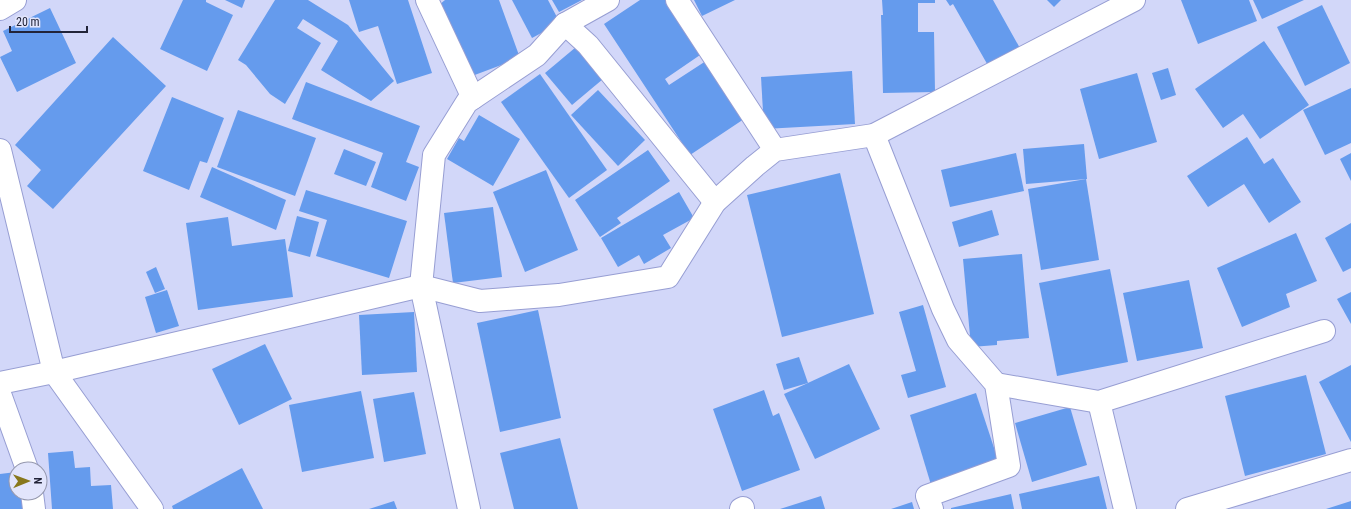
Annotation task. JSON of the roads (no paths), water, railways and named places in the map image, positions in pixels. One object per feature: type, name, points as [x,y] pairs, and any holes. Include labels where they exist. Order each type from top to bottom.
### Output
[{"type":"street","points":[[0,9],[15,0]]},
{"type":"street","points":[[427,0],[473,98]]},
{"type":"street","points":[[469,509],[421,286],[434,155],[467,102],[536,55],[565,24],[608,0]]},
{"type":"street","points":[[677,0],[775,150]]},
{"type":"street","points":[[0,383],[54,372],[421,286],[480,301],[559,295],[668,276],[716,202],[775,150],[874,135],[1134,0]]},
{"type":"street","points":[[565,24],[588,45],[716,202]]},
{"type":"street","points":[[874,135],[943,309],[958,340],[996,384],[1009,466],[927,496],[932,509]]},
{"type":"street","points":[[0,150],[54,372],[152,509]]},
{"type":"street","points":[[996,384],[1099,402],[1324,332]]},
{"type":"street","points":[[0,394],[24,461]]},
{"type":"street","points":[[1099,402],[1125,509]]},
{"type":"street","points":[[1187,509],[1351,460]]}]
